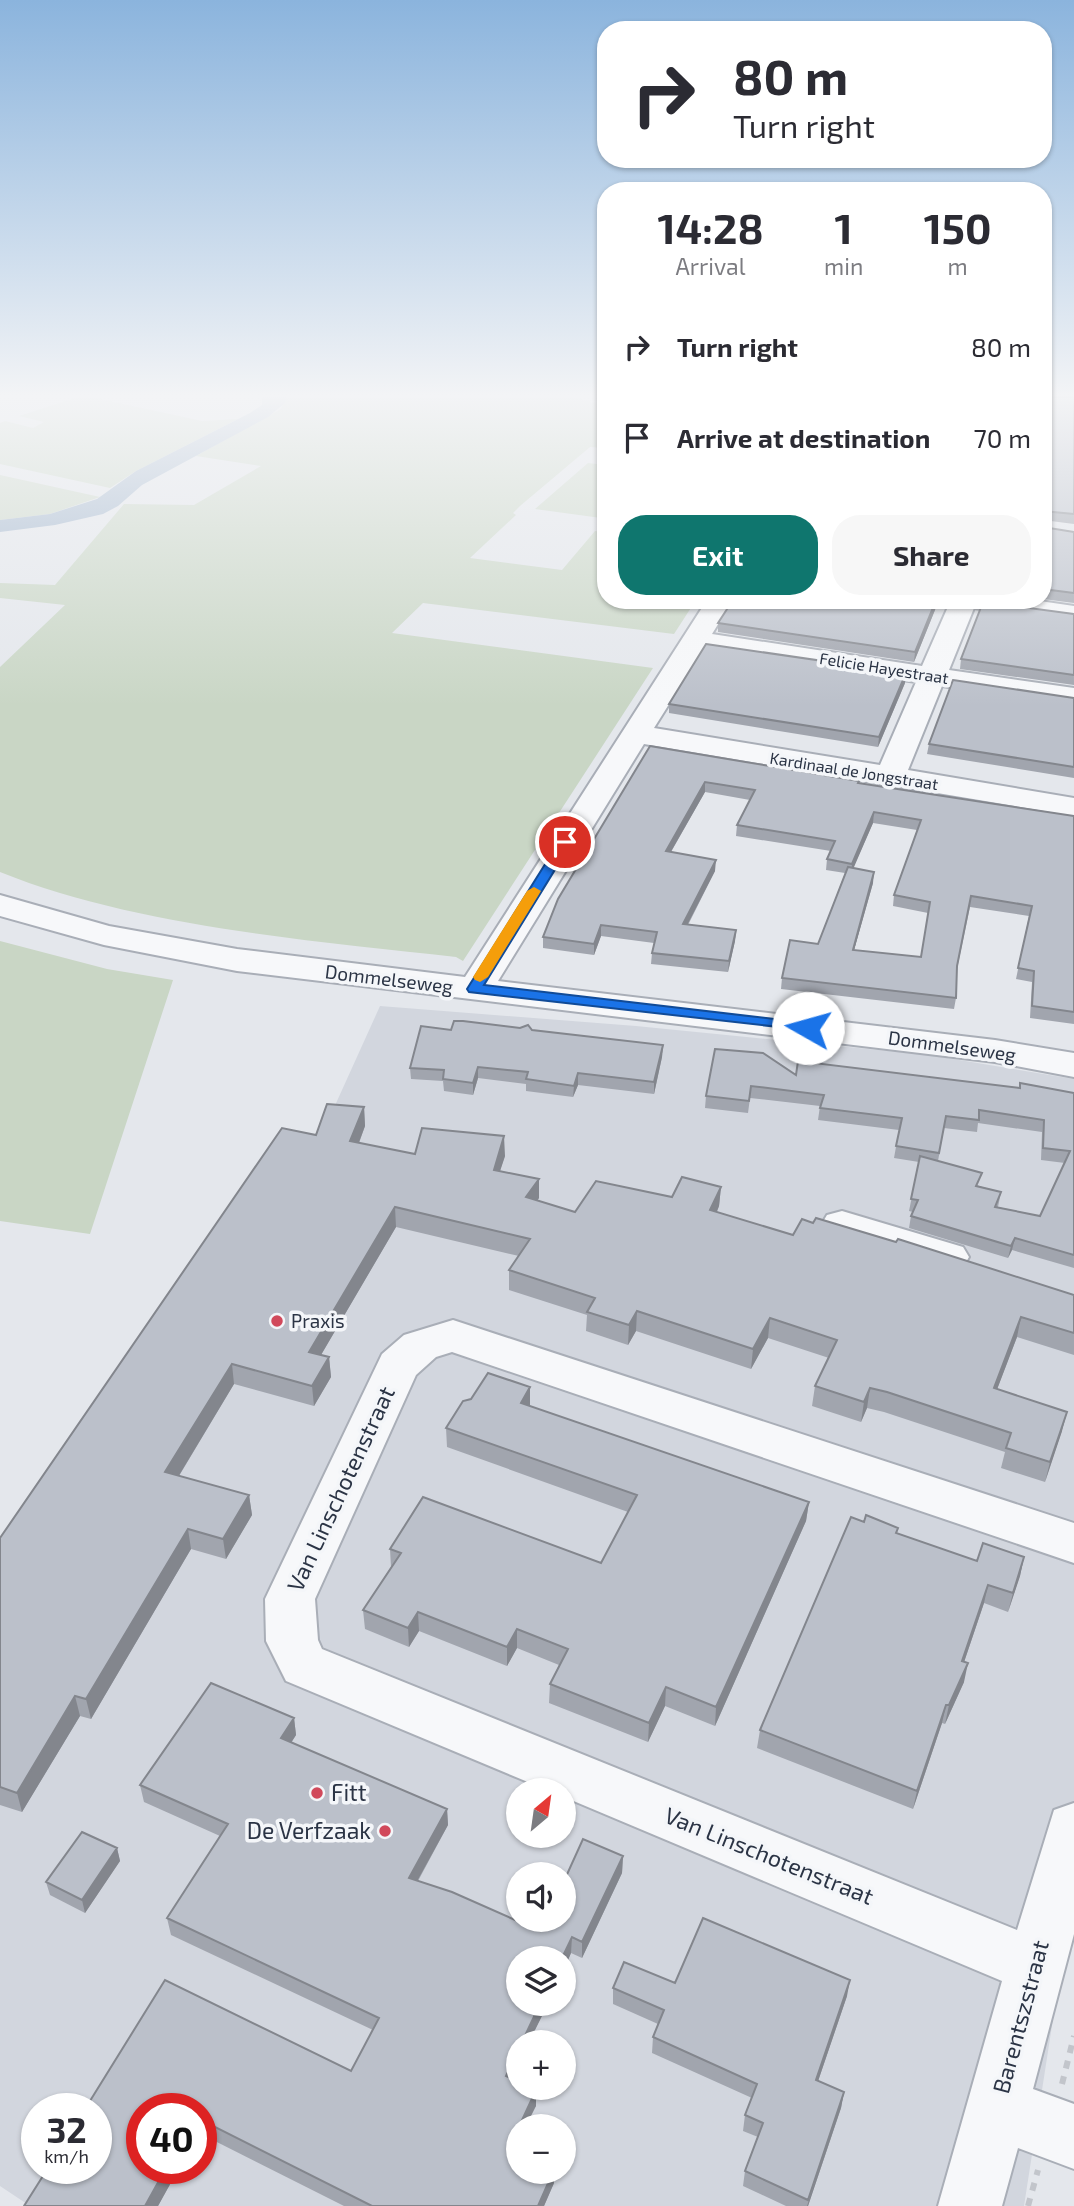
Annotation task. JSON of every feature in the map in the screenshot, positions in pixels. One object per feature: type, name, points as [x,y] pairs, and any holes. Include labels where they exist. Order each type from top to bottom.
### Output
[{"type":"street","points":[[475,989],[714,609]]},
{"type":"street","points":[[890,777],[960,609]]},
{"type":"street","points":[[1039,609],[1074,614]]},
{"type":"street","name":"Felicie Hayestraat","points":[[694,640],[1074,697]]},
{"type":"street","name":"Kardinaal de Jongstraat","points":[[635,734],[1074,807]]},
{"type":"street","name":"Dommelseweg","points":[[0,905],[64,925],[154,947],[357,976],[995,1051],[1074,1065]]},
{"type":"street","points":[[842,1225],[984,1268]]},
{"type":"street","name":"Van Linschotenstraat","points":[[1035,1966],[304,1665],[292,1640],[290,1599],[398,1366],[420,1346],[453,1336],[1074,1543]]},
{"type":"street","name":"Barentszstraat","points":[[970,2206],[1074,1828]]},
{"type":"street","points":[[996,2110],[1051,2126],[1074,2137]]},
{"type":"shaded area","points":[[380,1006],[636,1026],[929,1055],[1074,1079],[1074,1902],[1065,1942],[1024,2206],[30,2206],[0,2186],[0,1545],[84,1415],[323,1132]]},
{"type":"green space","points":[[0,500],[91,500],[50,514],[0,520]]},
{"type":"green space","points":[[203,500],[527,500],[513,513],[516,515],[470,558],[562,570],[597,531],[597,609],[690,609],[674,634],[423,603],[392,633],[653,668],[463,961],[456,957],[224,929],[165,918],[107,906],[0,872],[0,667],[65,605],[0,598],[0,583],[55,585],[124,504],[194,505]]},
{"type":"green space","points":[[545,500],[597,500],[597,517],[535,509]]},
{"type":"green space","points":[[0,941],[107,969],[173,980],[90,1234],[0,1221]]},
{"type":"water","points":[[94,500],[125,500],[103,514],[55,525],[0,532],[0,520],[50,514]]},
{"type":"building","points":[[1052,500],[1074,500],[1074,514],[1052,512]]},
{"type":"building","points":[[1052,528],[1074,532],[1074,593],[1052,590]]},
{"type":"building","points":[[727,609],[932,609],[915,652],[718,623]]},
{"type":"building","points":[[980,609],[1036,609],[1074,614],[1074,675],[961,659]]},
{"type":"building","points":[[706,644],[906,673],[879,737],[669,704]]},
{"type":"building","points":[[953,680],[1074,698],[1074,767],[929,744]]},
{"type":"building","points":[[650,746],[859,781],[858,783],[1074,816],[1074,1012],[1032,1006],[1034,971],[1018,968],[1032,906],[971,896],[957,966],[956,998],[782,978],[790,940],[818,944],[848,867],[874,872],[853,950],[921,957],[930,902],[894,895],[921,820],[874,812],[852,864],[827,859],[835,841],[737,825],[755,790],[705,782],[666,851],[716,860],[683,924],[736,930],[729,961],[652,953],[657,932],[601,925],[594,944],[543,937],[558,899]]},
{"type":"building","points":[[454,1021],[520,1028],[528,1025],[532,1030],[663,1045],[654,1082],[578,1073],[574,1086],[526,1079],[528,1072],[478,1067],[473,1083],[443,1079],[444,1070],[410,1068],[421,1026],[451,1030]]},
{"type":"building","points":[[715,1049],[763,1053],[796,1075],[798,1061],[1020,1088],[1020,1083],[1074,1093],[1074,1255],[1015,1238],[1011,1246],[911,1216],[918,1200],[911,1199],[920,1156],[982,1173],[976,1186],[1001,1192],[995,1207],[1040,1216],[1070,1151],[1043,1148],[1044,1120],[979,1110],[979,1120],[946,1116],[939,1153],[896,1146],[902,1118],[820,1108],[824,1095],[751,1086],[749,1101],[706,1096]]},
{"type":"building","points":[[327,1104],[364,1107],[350,1141],[415,1154],[422,1128],[504,1136],[494,1170],[539,1179],[526,1197],[575,1212],[596,1181],[672,1197],[682,1177],[721,1187],[710,1210],[793,1235],[802,1219],[813,1223],[816,1218],[896,1242],[898,1239],[1074,1295],[1074,1333],[1021,1317],[994,1388],[1067,1412],[1050,1462],[1006,1448],[1011,1433],[887,1392],[870,1388],[864,1402],[815,1386],[837,1340],[770,1318],[753,1349],[637,1311],[629,1325],[587,1312],[595,1298],[509,1270],[530,1239],[395,1207],[309,1352],[329,1357],[312,1386],[232,1364],[165,1472],[249,1495],[223,1539],[188,1529],[86,1699],[75,1696],[17,1793],[0,1787],[0,1538],[282,1128],[316,1135]]},
{"type":"building","points":[[488,1373],[530,1387],[521,1403],[809,1502],[716,1707],[666,1687],[649,1723],[550,1684],[568,1649],[517,1629],[507,1647],[418,1612],[408,1628],[363,1610],[401,1553],[390,1549],[423,1497],[601,1563],[637,1495],[446,1428],[463,1401],[471,1399]]},
{"type":"building","points":[[866,1515],[898,1528],[896,1533],[977,1561],[983,1543],[1024,1557],[1013,1593],[988,1585],[962,1661],[968,1663],[949,1705],[946,1705],[917,1791],[760,1730],[851,1517],[864,1522]]},
{"type":"building","points":[[211,1683],[294,1718],[281,1738],[447,1809],[409,1878],[452,1892],[506,1916],[506,1932],[576,1932],[576,1862],[573,1862],[583,1839],[623,1856],[582,1942],[572,1937],[568,1946],[506,1946],[506,2016],[534,2016],[528,2030],[506,2030],[506,2100],[531,2100],[525,2114],[506,2114],[506,2184],[548,2184],[538,2206],[372,2206],[217,2128],[217,2093],[126,2093],[126,2184],[157,2184],[145,2206],[24,2206],[38,2184],[112,2184],[112,2093],[95,2093],[165,1980],[351,2071],[379,2018],[167,1918],[228,1824],[140,1785]]},
{"type":"building","points":[[82,1832],[117,1848],[82,1900],[46,1882]]},
{"type":"building","points":[[703,1918],[850,1980],[816,2080],[844,2092],[808,2200],[745,2171],[763,2123],[745,2115],[757,2084],[653,2037],[664,2010],[613,1988],[624,1962],[675,1983]]},
{"type":"slow traffic","points":[[480,977],[534,891]]},
{"type":"place","name":"Praxis","points":[[277,1321]]},
{"type":"place","name":"Fitt","points":[[317,1793]]},
{"type":"place","name":"De Verfzaak","points":[[385,1831]]},
{"type":"route","points":[[565,842],[482,972],[475,989],[808,1028]]}]
